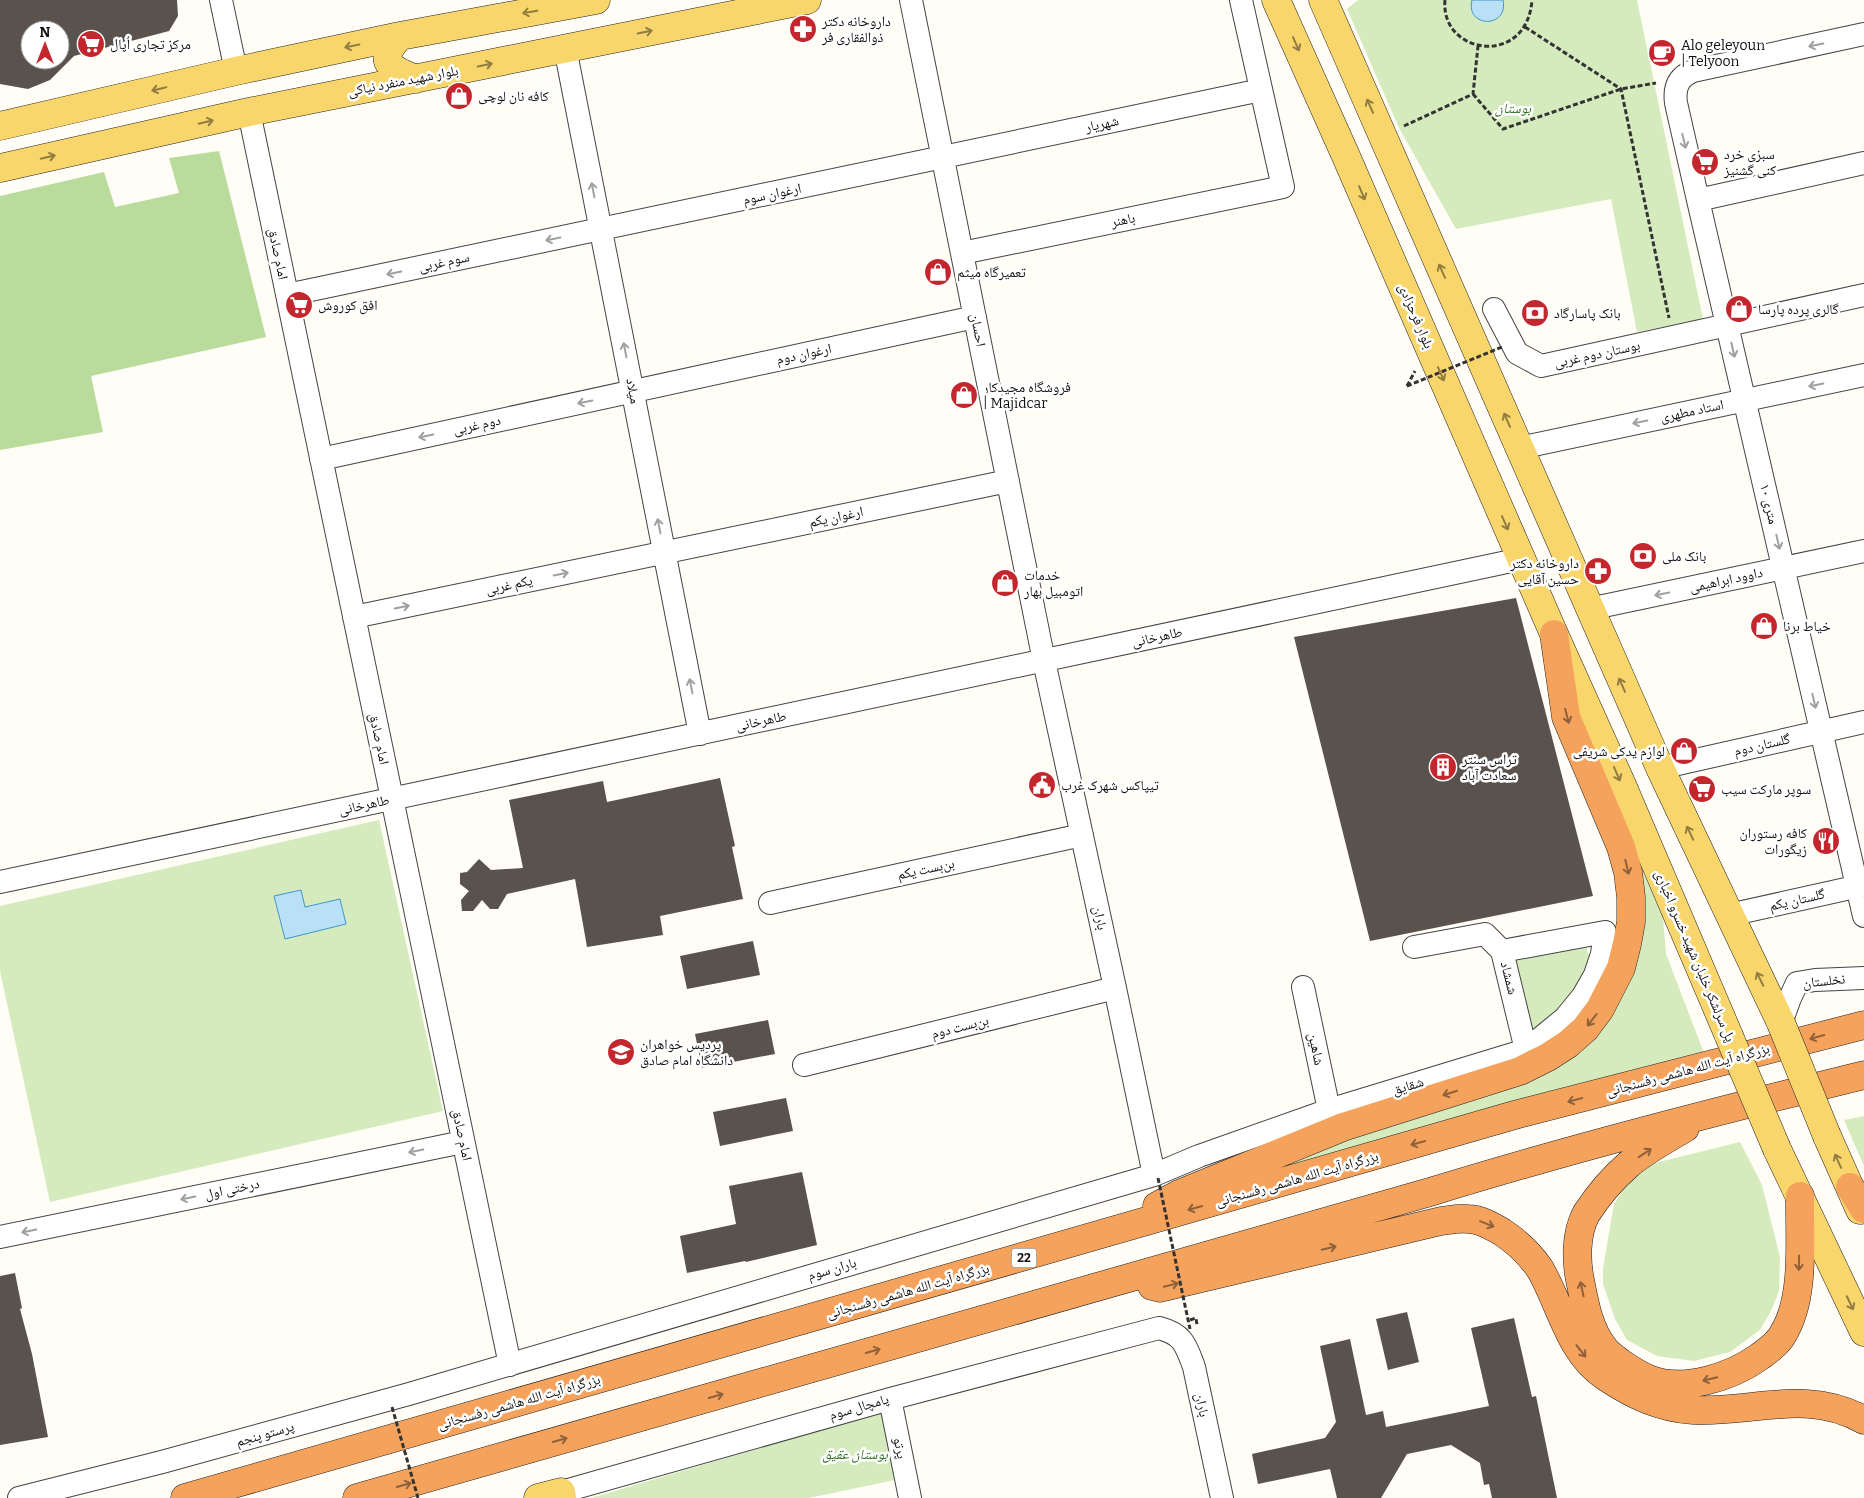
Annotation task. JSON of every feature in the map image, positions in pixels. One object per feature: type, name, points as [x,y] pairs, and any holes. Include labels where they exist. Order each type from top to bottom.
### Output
[{"type":"highway","points":[[1099,1236],[1179,1194],[1343,1127],[1520,1071],[1548,1057],[1568,1044],[1585,1029],[1600,1010],[1621,968],[1625,952],[1631,922],[1628,872],[1622,847],[1566,717],[1554,634]]},
{"type":"highway","name":"بزرگراه آیت الله هاشمی رفسنجانی","points":[[185,1498],[1518,1114],[1864,1025]]},
{"type":"highway","points":[[357,1498],[1420,1195],[1541,1158],[1705,1114],[1864,1075]]},
{"type":"highway","points":[[1705,1114],[1628,1164],[1604,1191],[1586,1216],[1577,1253],[1584,1302],[1596,1335],[1604,1348],[1616,1359],[1631,1370],[1652,1380],[1677,1384],[1704,1381],[1728,1375],[1747,1366],[1769,1350],[1783,1335],[1798,1293],[1800,1196]]},
{"type":"highway","points":[[1123,1280],[1160,1288],[1441,1221],[1469,1218],[1489,1224],[1518,1242],[1539,1268],[1577,1348],[1599,1373],[1629,1392],[1661,1405],[1693,1410],[1732,1409],[1773,1403],[1814,1404],[1854,1415],[1864,1420]]},
{"type":"main road","name":"بلوار شهید منفرد نیاکی","points":[[0,168],[249,112],[807,0]]},
{"type":"main road","name":"بلوار فرحزادی","points":[[1276,0],[1554,634]]},
{"type":"main road","points":[[0,126],[236,71],[400,36],[584,1]]},
{"type":"main road","points":[[1327,3],[1392,133],[1519,448],[1589,609],[1660,768],[1781,1023],[1827,1136],[1857,1198],[1864,1218]]},
{"type":"main road","points":[[400,36],[391,46],[388,56],[389,64],[394,70],[416,79]]},
{"type":"main road","points":[[1345,154],[1350,142],[1358,135],[1392,133]]},
{"type":"main road","name":"پل سرلشکر خلبان شهید خسرو اخباری","points":[[1554,634],[1622,785],[1777,1149],[1864,1332]]},
{"type":"street","points":[[221,0],[236,71]]},
{"type":"street","name":"احسان","points":[[911,0],[1044,661]]},
{"type":"street","points":[[1240,0],[1261,90]]},
{"type":"street","points":[[1675,93],[1682,77],[1693,71],[1864,34]]},
{"type":"street","name":"میلاد","points":[[565,48],[700,734]]},
{"type":"street","name":"شهریار","points":[[943,158],[1261,90]]},
{"type":"street","name":"باهنر","points":[[962,253],[1283,187],[1261,90]]},
{"type":"street","name":"۱۰ متری","points":[[1675,93],[1744,400],[1822,732],[1861,886],[1864,916]]},
{"type":"street","name":"امام صادق","points":[[249,112],[510,1365]]},
{"type":"street","name":"ارغوان سوم","points":[[600,229],[943,158]]},
{"type":"street","points":[[1698,200],[1864,163]]},
{"type":"street","name":"سوم غربی","points":[[287,295],[600,229]]},
{"type":"street","name":"بوستان دوم غربی","points":[[1494,309],[1517,353],[1541,366],[1864,295]]},
{"type":"street","name":"ارغوان دوم","points":[[633,391],[975,317]]},
{"type":"street","name":"استاد مطهری","points":[[1519,448],[1864,374]]},
{"type":"street","name":"دوم غربی","points":[[321,459],[633,391]]},
{"type":"street","name":"ارغوان یکم","points":[[664,552],[1008,481]]},
{"type":"street","name":"داوود ابراهیمی","points":[[1589,609],[1864,551]]},
{"type":"street","name":"یکم غربی","points":[[354,617],[664,552]]},
{"type":"street","name":"طاهرخانی","points":[[0,882],[1521,559]]},
{"type":"street","name":"باران","points":[[1044,661],[1156,1176]]},
{"type":"street","name":"گلستان دوم","points":[[1660,768],[1864,722]]},
{"type":"street","name":"بن‌بست یکم","points":[[770,903],[1082,835]]},
{"type":"street","name":"گلستان یکم","points":[[1729,915],[1861,886]]},
{"type":"street","name":"شمشاد","points":[[1526,1050],[1502,951],[1605,932]]},
{"type":"street","name":"شقایق","points":[[1156,1176],[1199,1156],[1329,1110],[1526,1050],[1564,1018],[1583,996],[1595,975],[1602,954],[1605,932]]},
{"type":"street","points":[[1414,947],[1485,934],[1502,951]]},
{"type":"street","name":"نخلستان","points":[[1781,1023],[1797,983],[1815,980],[1864,978]]},
{"type":"street","name":"شاهین","points":[[1303,987],[1329,1110]]},
{"type":"street","name":"بن‌بست دوم","points":[[804,1065],[1116,988]]},
{"type":"street","name":"درختی اول","points":[[0,1237],[463,1142]]},
{"type":"street","name":"باران سوم","points":[[510,1365],[1156,1176]]},
{"type":"street","name":"باران","points":[[1159,1328],[1172,1331],[1182,1340],[1194,1367],[1222,1498]]},
{"type":"street","name":"پامچال سوم","points":[[554,1496],[890,1398],[1159,1328]]},
{"type":"street","name":"پرستو پنجم","points":[[19,1498],[162,1462],[510,1365]]},
{"type":"street","name":"پرتو","points":[[890,1398],[910,1498]]},
{"type":"path","points":[[1445,0],[1447,17],[1454,30],[1465,40],[1478,46],[1505,44],[1517,37],[1525,27],[1531,14],[1532,0]]},
{"type":"path","points":[[1525,27],[1622,89],[1672,338]]},
{"type":"path","points":[[1478,46],[1472,94],[1504,129],[1622,89],[1655,82],[1675,93]]},
{"type":"path","points":[[1392,133],[1472,94]]},
{"type":"path","points":[[1407,386],[1502,347]]},
{"type":"path","points":[[1156,1176],[1190,1329]]},
{"type":"path","points":[[392,1407],[418,1498]]},
{"type":"green space","name":"بوستان","points":[[1358,0],[1637,0],[1703,319],[1637,332],[1611,199],[1456,229],[1399,128],[1347,9]]},
{"type":"green space","points":[[219,151],[266,337],[91,376],[103,432],[0,450],[0,196],[104,172],[115,207],[179,193],[169,158]]},
{"type":"green space","points":[[1599,774],[1663,917],[1666,954],[1704,1053],[1182,1199],[1520,1078],[1632,953]]},
{"type":"green space","points":[[379,820],[443,1111],[50,1202],[0,971],[0,906]]},
{"type":"green space","points":[[1584,941],[1592,964],[1582,984],[1542,1026],[1531,1028],[1516,961],[1519,954]]},
{"type":"green space","points":[[1864,1116],[1864,1166],[1844,1120]]},
{"type":"green space","points":[[1740,1142],[1762,1185],[1780,1257],[1779,1291],[1772,1309],[1760,1330],[1730,1352],[1694,1361],[1657,1356],[1627,1340],[1615,1319],[1603,1284],[1603,1268],[1614,1204],[1642,1167]]},
{"type":"green space","name":"بوستان عقیق","points":[[881,1412],[895,1480],[809,1498],[591,1498]]},
{"type":"water","points":[[1472,0],[1503,0],[1503,9],[1500,16],[1494,20],[1480,20],[1475,16],[1472,9]]},
{"type":"water","points":[[301,890],[305,907],[340,899],[346,924],[285,939],[274,896]]},
{"type":"building","name":"مرکز تجاری اُپال","points":[[0,0],[177,0],[178,16],[169,31],[74,56],[70,60],[70,20],[20,20],[20,70],[60,70],[50,80],[28,89],[0,84]]},
{"type":"building","name":"تراس سنتر سعادت آباد","points":[[1516,598],[1593,896],[1370,941],[1294,637]]},
{"type":"building","points":[[720,778],[735,846],[732,847],[743,899],[660,916],[663,935],[587,947],[575,879],[507,894],[498,909],[490,909],[482,900],[473,911],[462,911],[461,900],[469,891],[460,884],[460,873],[467,872],[479,859],[491,870],[523,868],[509,800],[603,781],[607,802]]},
{"type":"building","points":[[753,941],[760,975],[687,989],[680,956]]},
{"type":"building","points":[[768,1020],[775,1054],[702,1068],[695,1034]]},
{"type":"building","points":[[786,1098],[793,1131],[720,1146],[713,1112]]},
{"type":"building","points":[[802,1172],[817,1245],[746,1262],[687,1273],[680,1236],[736,1224],[729,1186]]},
{"type":"building","points":[[15,1273],[22,1308],[20,1309],[32,1354],[48,1437],[0,1445],[0,1276]]},
{"type":"building","points":[[1407,1312],[1419,1362],[1388,1370],[1376,1319]]},
{"type":"building","points":[[1514,1318],[1532,1397],[1536,1396],[1557,1498],[1492,1498],[1489,1484],[1484,1485],[1480,1463],[1451,1445],[1407,1454],[1381,1498],[1337,1498],[1330,1469],[1258,1484],[1252,1454],[1325,1438],[1336,1422],[1320,1346],[1350,1339],[1366,1415],[1383,1411],[1386,1427],[1489,1406],[1471,1328]]},
{"type":"place","name":"داروخانه دکتر ذوالفقاری فر","points":[[803,29]]},
{"type":"place","name":"مرکز تجاری اُپال","points":[[91,44]]},
{"type":"place","name":"Alo geleyoun | Telyoon","points":[[1662,53]]},
{"type":"place","name":"کافه نان لوچی","points":[[459,96]]},
{"type":"place","name":"سبزی خرد کنی گشنیز","points":[[1705,162]]},
{"type":"place","name":"تعمیرگاه میثم","points":[[938,272]]},
{"type":"place","name":"افق کوروش","points":[[299,305]]},
{"type":"place","name":"گالری پرده پارسا","points":[[1739,309]]},
{"type":"place","name":"بانک پاسارگاد","points":[[1535,313]]},
{"type":"place","name":"فروشگاه مجیدکار | Majidcar","points":[[964,395]]},
{"type":"place","name":"بانک ملی","points":[[1643,556]]},
{"type":"place","name":"داروخانه دکتر حسین آقایی","points":[[1598,571]]},
{"type":"place","name":"خدمات اتومبیل بهار","points":[[1005,583]]},
{"type":"place","name":"خیاط برنا","points":[[1764,626]]},
{"type":"place","name":"لوازم یدکی شریفی","points":[[1684,751]]},
{"type":"place","name":"تراس سنتر سعادت آباد","points":[[1443,767]]},
{"type":"place","name":"تیپاکس شهرک غرب","points":[[1042,785]]},
{"type":"place","name":"سوپر مارکت سیب","points":[[1702,789]]},
{"type":"place","name":"کافه رستوران زیگورات","points":[[1826,841]]},
{"type":"place","name":"پردیس خواهران دانشگاه امام صادق","points":[[621,1052]]}]
